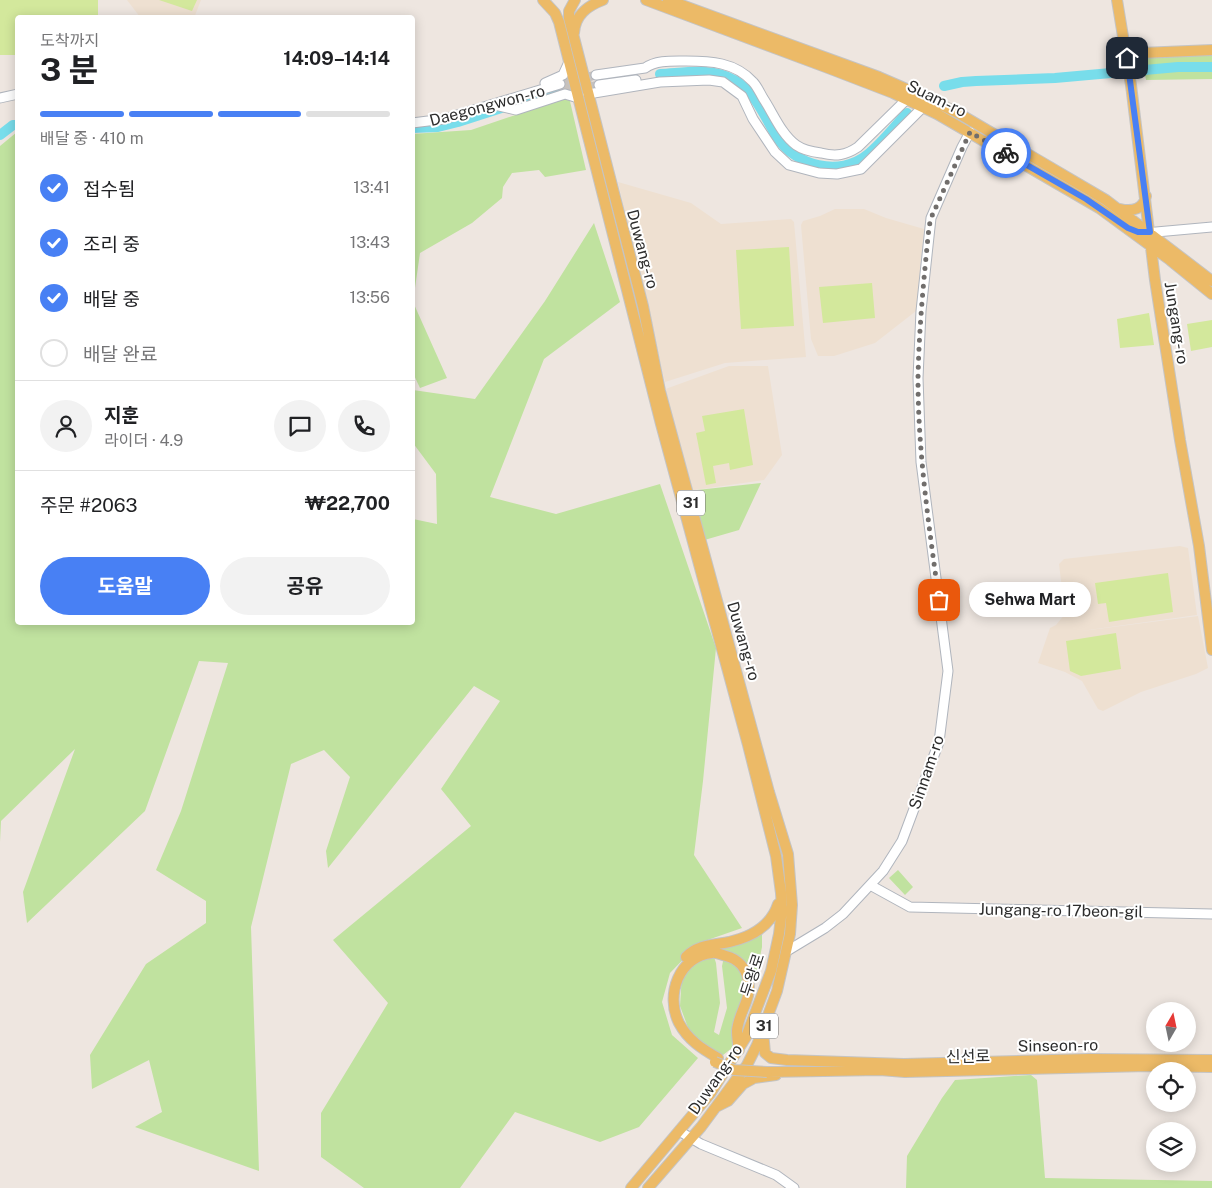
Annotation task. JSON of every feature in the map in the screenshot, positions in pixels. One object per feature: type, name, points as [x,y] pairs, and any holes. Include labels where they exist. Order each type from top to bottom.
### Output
[{"type":"main road","points":[[543,0],[558,17],[569,62],[583,96]]},
{"type":"main road","points":[[576,0],[569,15],[582,71]]},
{"type":"main road","points":[[574,37],[575,24],[580,14],[590,6],[603,0]]},
{"type":"main road","name":"Suam-ro","points":[[646,0],[798,56],[907,99],[970,132],[1080,195],[1152,247],[1195,274],[1212,281]]},
{"type":"main road","name":"Suam-ro","points":[[668,0],[879,77],[916,92],[980,125],[1120,209],[1150,232],[1195,274],[1212,294]]},
{"type":"main road","name":"Jungang-ro","points":[[1117,0],[1131,85],[1156,280],[1180,440],[1199,546],[1212,650]]},
{"type":"main road","points":[[1127,58],[1141,53],[1212,50]]},
{"type":"main road","name":"Duwang-ro","points":[[582,71],[583,96],[643,306],[660,391],[788,854],[792,906],[790,934],[777,991],[757,1045],[747,1065],[690,1139],[648,1188]]},
{"type":"main road","name":"두왕로","points":[[583,96],[678,490],[748,745],[776,856],[782,909],[771,971],[746,1037],[739,1050],[710,1094],[631,1188]]},
{"type":"main road","points":[[1120,209],[1132,210],[1140,207],[1145,202],[1146,194]]},
{"type":"main road","points":[[781,893],[775,914],[755,933],[730,942],[702,946],[687,955],[671,978],[668,1002],[676,1026],[700,1054],[716,1060],[747,1066],[767,1069],[905,1068]]},
{"type":"main road","points":[[716,1060],[686,1034],[675,1012],[675,983],[680,973],[694,958],[713,952],[732,958],[742,966],[748,978],[750,990],[737,1030],[739,1050]]},
{"type":"main road","points":[[763,1027],[765,1053],[771,1058],[905,1068]]},
{"type":"main road","name":"Sinseon-ro","points":[[905,1068],[1089,1059],[1212,1060]]},
{"type":"main road","name":"신선로","points":[[905,1068],[1212,1067]]},
{"type":"main road","points":[[715,1107],[728,1101],[743,1084],[754,1078],[777,1075],[882,1075],[905,1068]]},
{"type":"street","points":[[596,75],[673,61],[715,62],[743,73],[754,82],[785,134],[796,145],[813,152],[834,156],[850,152],[858,147],[907,99]]},
{"type":"street","points":[[495,105],[516,110],[562,87],[569,62]]},
{"type":"street","points":[[582,71],[648,66]]},
{"type":"street","points":[[599,85],[658,77],[668,81]]},
{"type":"street","points":[[562,87],[583,96],[668,81],[709,80],[723,82],[742,96],[753,119],[776,152],[789,165],[819,173],[837,174],[861,169],[923,107]]},
{"type":"street","name":"Daegongwon-ro","points":[[415,122],[444,119],[495,105],[506,98],[562,87]]},
{"type":"street","points":[[0,98],[15,95]]},
{"type":"street","name":"Sinnam-ro","points":[[787,951],[843,914],[883,871],[902,841],[939,742],[948,671],[921,462],[918,378],[921,311],[931,218],[970,132]]},
{"type":"street","points":[[1128,228],[1138,232],[1150,232],[1212,227]]},
{"type":"street","name":"Jungang-ro 17beon-gil","points":[[870,885],[910,907],[1212,914]]},
{"type":"street","points":[[679,1131],[690,1139],[776,1175],[794,1188]]},
{"type":"shaded area","points":[[127,0],[201,0],[195,15],[138,15]]},
{"type":"shaded area","points":[[618,182],[691,203],[721,224],[791,219],[794,222],[806,357],[725,363],[665,382]]},
{"type":"shaded area","points":[[835,209],[864,209],[886,218],[924,229],[916,311],[875,343],[834,356],[818,356],[811,339],[801,225],[803,221]]},
{"type":"shaded area","points":[[729,366],[768,366],[782,455],[764,480],[688,491],[660,391]]},
{"type":"shaded area","points":[[1180,546],[1188,548],[1197,615],[1074,632],[1198,616],[1208,668],[1196,674],[1141,692],[1103,711],[1098,709],[1082,681],[1065,672],[1038,663],[1050,628],[1056,625],[1065,614],[1059,564],[1064,559]]},
{"type":"green space","points":[[0,0],[98,0],[98,15],[15,15],[15,55],[0,55]]},
{"type":"green space","points":[[159,0],[197,0],[192,11]]},
{"type":"green space","points":[[1151,55],[1212,55],[1212,79],[1146,80],[1142,59]]},
{"type":"green space","points":[[569,97],[586,170],[545,177],[539,170],[512,173],[503,187],[502,198],[472,223],[420,253],[415,288],[415,134],[471,130]]},
{"type":"green space","points":[[15,134],[15,625],[415,625],[415,519],[437,524],[436,474],[415,446],[415,390],[475,399],[545,301],[594,223],[620,302],[544,359],[490,497],[556,514],[660,484],[716,648],[694,855],[742,928],[699,943],[670,973],[662,1002],[672,1035],[698,1058],[639,1127],[600,1142],[515,1112],[460,1188],[364,1188],[321,1157],[321,1113],[388,1003],[333,940],[471,826],[441,789],[500,701],[474,686],[328,868],[326,851],[350,777],[324,750],[291,764],[251,927],[259,1171],[135,1127],[162,1112],[149,1060],[92,1089],[90,1055],[146,964],[206,923],[206,901],[156,870],[181,811],[228,663],[199,661],[145,811],[27,923],[23,892],[75,749],[1,821],[0,842],[0,146]]},
{"type":"green space","points":[[789,247],[794,326],[741,329],[736,250]]},
{"type":"green space","points":[[872,283],[875,318],[823,323],[819,287]]},
{"type":"green space","points":[[415,306],[447,378],[420,388],[415,377]]},
{"type":"green space","points":[[1149,313],[1154,345],[1120,348],[1117,319]]},
{"type":"green space","points":[[1212,320],[1212,347],[1191,351],[1187,324]]},
{"type":"green space","points":[[744,409],[753,465],[730,470],[729,463],[713,466],[716,483],[706,485],[696,433],[705,431],[702,416]]},
{"type":"green space","points":[[761,483],[739,530],[701,541],[688,491]]},
{"type":"green space","points":[[1168,573],[1173,612],[1109,622],[1106,603],[1098,604],[1095,583]]},
{"type":"green space","points":[[1116,633],[1121,669],[1081,676],[1070,671],[1066,641]]},
{"type":"green space","points":[[898,870],[913,887],[905,895],[889,878]]},
{"type":"green space","points":[[762,932],[762,947],[756,977],[742,960],[727,952],[712,948]]},
{"type":"green space","points":[[714,957],[720,1003],[714,1032],[719,1035],[727,1008],[722,966],[724,957],[736,964],[745,976],[747,990],[732,1048],[723,1055],[712,1050],[690,1033],[680,1006],[682,974],[690,962]]},
{"type":"green space","points":[[1031,1075],[1037,1080],[1045,1178],[1212,1181],[1212,1188],[906,1188],[907,1156],[955,1080]]},
{"type":"waterway","points":[[944,86],[976,81],[1055,78],[1178,67],[1212,67]]},
{"type":"waterway","points":[[660,74],[707,72],[717,73],[734,80],[754,98],[785,147],[806,161],[831,167],[844,166],[856,162],[867,155],[907,113]]},
{"type":"waterway","points":[[415,128],[438,127],[458,122],[554,91]]},
{"type":"waterway","points":[[0,135],[15,125]]},
{"type":"tunnel","points":[[560,84],[596,75]]},
{"type":"tunnel","points":[[562,92],[599,85]]},
{"type":"way so far","points":[[939,600],[921,462],[918,378],[921,311],[929,227],[931,218],[970,132],[1006,153]]},
{"type":"place","name":"Sehwa Mart","points":[[939,600]]},
{"type":"route","points":[[1006,153],[1086,199],[1128,228],[1138,232],[1150,232],[1127,58]]}]
